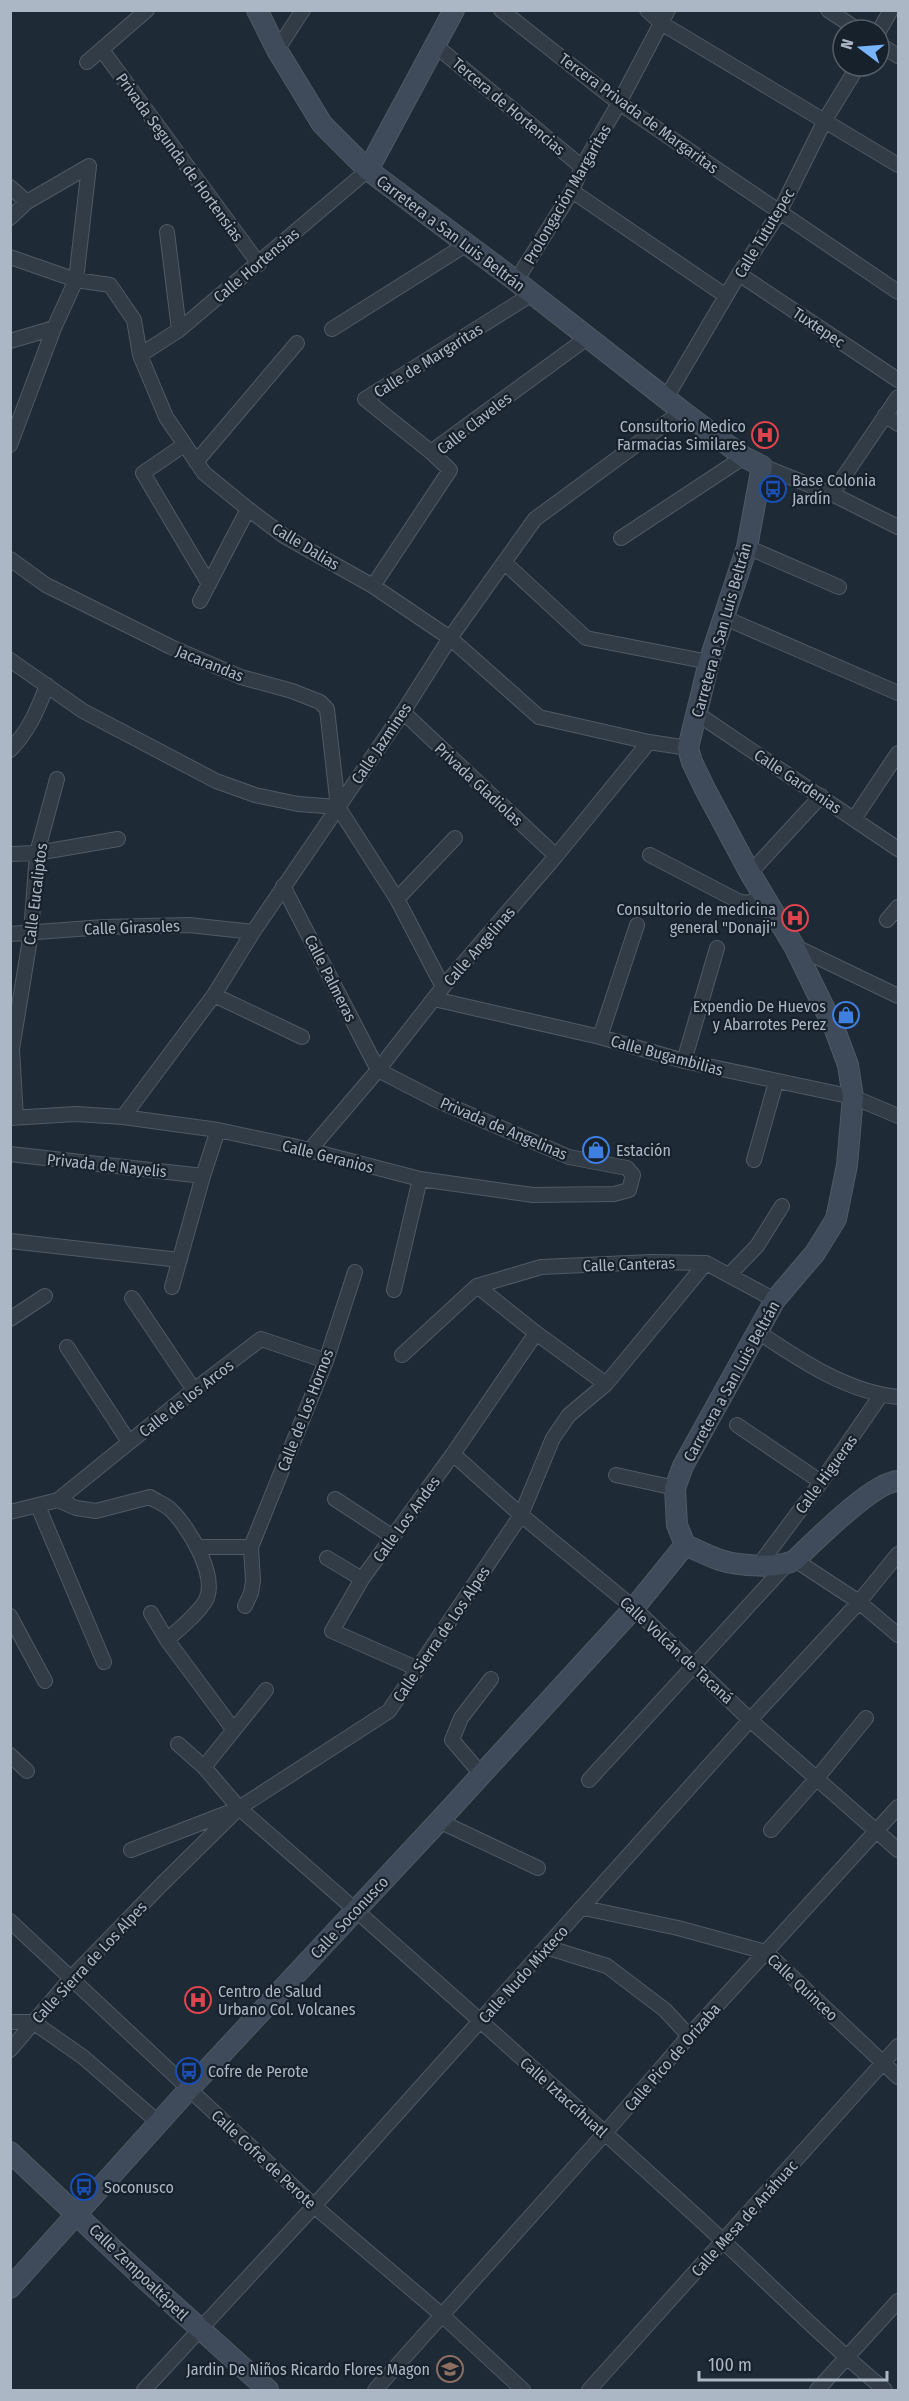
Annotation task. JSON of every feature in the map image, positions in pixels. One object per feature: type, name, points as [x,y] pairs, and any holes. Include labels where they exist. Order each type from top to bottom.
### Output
[{"type":"street","points":[[87,62],[147,10]]},
{"type":"street","name":"Carretera a San Luis Beltrán","points":[[257,10],[277,50],[322,124],[368,170],[682,411],[744,457],[762,466],[747,547],[709,662],[688,748],[701,780],[750,873],[794,946],[835,1030],[848,1065],[853,1097],[847,1165],[836,1219],[814,1253],[775,1300],[683,1466],[675,1488],[677,1525],[685,1545]]},
{"type":"street","points":[[277,50],[303,10]]},
{"type":"street","points":[[368,170],[454,10]]},
{"type":"street","name":"Tercera Privada de Margaritas","points":[[501,10],[619,103],[898,292]]},
{"type":"street","points":[[647,10],[665,17],[898,165]]},
{"type":"street","name":"Prolongación Margaritas","points":[[516,282],[572,191],[582,167],[665,17]]},
{"type":"street","name":"Tercera de Hortencias","points":[[436,46],[582,167]]},
{"type":"street","name":"Privada Segunda de Hortensias","points":[[102,50],[259,264]]},
{"type":"street","name":"Calle Tututepec","points":[[666,398],[739,274],[779,213],[825,120],[851,78]]},
{"type":"street","points":[[10,218],[27,201],[89,166],[76,280],[16,417],[10,445]]},
{"type":"street","name":"Calle Hortensias","points":[[140,355],[179,330],[368,170]]},
{"type":"street","points":[[10,187],[27,201]]},
{"type":"street","points":[[572,191],[726,296]]},
{"type":"street","points":[[167,232],[179,330]]},
{"type":"street","points":[[332,329],[466,244]]},
{"type":"street","name":"Calle Dalias","points":[[10,257],[76,280],[110,285],[134,320],[140,355],[166,417],[184,445],[204,473],[284,536],[373,585],[450,638],[539,717],[649,742],[688,748]]},
{"type":"street","name":"Tuxtepec","points":[[739,274],[898,380]]},
{"type":"street","name":"Calle de Margaritas","points":[[431,452],[365,399],[532,294]]},
{"type":"street","points":[[10,340],[54,328]]},
{"type":"street","name":"Calle Claveles","points":[[373,585],[450,470],[431,452],[587,338]]},
{"type":"street","points":[[196,462],[297,343]]},
{"type":"street","points":[[832,494],[898,397]]},
{"type":"street","name":"Calle Jazmines","points":[[123,1117],[214,995],[283,886],[403,712],[450,638],[535,519],[682,411]]},
{"type":"street","points":[[885,416],[898,423]]},
{"type":"street","points":[[184,445],[143,473],[209,584]]},
{"type":"street","points":[[621,538],[744,457]]},
{"type":"street","points":[[762,466],[832,494],[898,527]]},
{"type":"street","points":[[200,601],[248,509]]},
{"type":"street","points":[[747,547],[839,587]]},
{"type":"street","name":"Jacarandas","points":[[10,559],[46,585],[171,647],[241,677],[292,691],[320,702],[327,709],[338,807]]},
{"type":"street","points":[[505,563],[586,638],[709,662]]},
{"type":"street","points":[[725,618],[898,693]]},
{"type":"street","points":[[10,660],[83,711],[216,781],[255,795],[298,804],[338,807],[397,899],[443,987]]},
{"type":"street","points":[[10,750],[23,737],[38,711],[47,685]]},
{"type":"street","name":"Privada Gladiolas","points":[[403,712],[556,856]]},
{"type":"street","name":"Calle Gardenias","points":[[696,713],[898,849]]},
{"type":"street","name":"Calle Angelinas","points":[[309,1151],[649,742]]},
{"type":"street","points":[[854,819],[898,753]]},
{"type":"street","name":"Calle Eucaliptos","points":[[13,1118],[12,1049],[31,933],[37,853],[57,779]]},
{"type":"street","points":[[750,873],[821,796]]},
{"type":"street","points":[[397,899],[455,838]]},
{"type":"street","points":[[10,854],[37,853],[118,839]]},
{"type":"street","points":[[650,855],[738,901],[747,903],[765,898]]},
{"type":"street","name":"Calle Palmeras","points":[[283,886],[378,1070]]},
{"type":"street","points":[[887,920],[898,907]]},
{"type":"street","name":"Calle Girasoles","points":[[10,934],[104,927],[189,925],[253,932]]},
{"type":"street","points":[[600,1037],[637,925]]},
{"type":"street","points":[[794,946],[898,996]]},
{"type":"street","points":[[684,1061],[717,948]]},
{"type":"street","points":[[214,995],[302,1037]]},
{"type":"street","name":"Calle Bugambilias","points":[[435,999],[600,1037],[684,1061],[853,1097],[898,1116]]},
{"type":"street","name":"Privada de Angelinas","points":[[378,1070],[436,1100],[569,1157],[627,1168],[633,1174]]},
{"type":"street","points":[[754,1160],[776,1082]]},
{"type":"street","name":"Calle Geranios","points":[[13,1118],[76,1114],[123,1117],[218,1130],[420,1179],[533,1195],[614,1194],[629,1190],[633,1174]]},
{"type":"street","points":[[172,1287],[218,1130]]},
{"type":"street","name":"Privada de Nayelis","points":[[10,1154],[203,1176]]},
{"type":"street","points":[[394,1290],[420,1179]]},
{"type":"street","points":[[729,1275],[757,1246],[782,1206]]},
{"type":"street","points":[[10,1241],[180,1260]]},
{"type":"street","name":"Calle Canteras","points":[[477,1286],[541,1267],[651,1262],[706,1263],[775,1300]]},
{"type":"street","name":"Calle Sierra de Los Alpes","points":[[10,2050],[72,1977],[239,1808],[389,1712],[416,1668],[521,1515],[553,1438],[569,1415],[606,1384],[706,1263]]},
{"type":"street","name":"Calle de Los Hornos","points":[[251,1547],[326,1361],[355,1272]]},
{"type":"street","points":[[402,1355],[477,1286],[536,1334],[606,1384]]},
{"type":"street","points":[[10,1319],[45,1296]]},
{"type":"street","points":[[132,1298],[194,1390]]},
{"type":"street","points":[[758,1332],[837,1379],[881,1395],[898,1397]]},
{"type":"street","name":"Calle Los Andes","points":[[416,1668],[332,1632],[362,1579],[453,1454],[536,1334]]},
{"type":"street","name":"Calle de los Arcos","points":[[10,1512],[58,1500],[194,1390],[261,1340],[326,1361]]},
{"type":"street","points":[[67,1347],[129,1442]]},
{"type":"street","name":"Calle Higueras","points":[[759,1565],[821,1482],[881,1395]]},
{"type":"street","points":[[737,1425],[821,1482]]},
{"type":"street","name":"Calle Volcán de Tacaná","points":[[453,1454],[521,1515],[634,1608],[750,1720],[898,1850]]},
{"type":"street","points":[[616,1475],[675,1488]]},
{"type":"street","points":[[589,1780],[791,1562],[864,1499],[891,1481],[898,1481]]},
{"type":"street","points":[[58,1500],[76,1508],[96,1511],[150,1497],[170,1509],[198,1547],[209,1586],[206,1599],[196,1612],[167,1640]]},
{"type":"street","points":[[335,1499],[393,1537]]},
{"type":"street","points":[[38,1506],[104,1662]]},
{"type":"street","points":[[685,1545],[722,1561],[759,1565],[791,1562],[859,1602],[898,1635]]},
{"type":"street","name":"Calle Soconusco","points":[[10,2288],[79,2214],[189,2089],[482,1775],[634,1608],[685,1545]]},
{"type":"street","points":[[198,1547],[251,1547],[253,1581],[245,1606]]},
{"type":"street","name":"Calle Nudo Mixteco","points":[[144,2391],[314,2206],[546,1947],[584,1908],[750,1720],[859,1602],[898,1554]]},
{"type":"street","points":[[327,1558],[362,1579]]},
{"type":"street","points":[[151,1613],[167,1640],[233,1729]]},
{"type":"street","points":[[10,1616],[16,1642],[45,1681]]},
{"type":"street","points":[[482,1775],[452,1740],[461,1718],[491,1679]]},
{"type":"street","points":[[204,1767],[266,1690]]},
{"type":"street","points":[[771,1830],[818,1778],[866,1718]]},
{"type":"street","name":"Calle Iztaccíhuatl","points":[[178,1743],[204,1767],[239,1808],[605,2133],[724,2241],[847,2359],[885,2391]]},
{"type":"street","points":[[10,1755],[27,1771]]},
{"type":"street","name":"Calle Pico de Orizaba","points":[[375,2391],[689,2036],[898,1807]]},
{"type":"street","points":[[131,1850],[239,1808]]},
{"type":"street","points":[[439,1821],[538,1868]]},
{"type":"street","name":"Calle Quinceo","points":[[584,1908],[678,1928],[766,1952],[898,2077]]},
{"type":"street","name":"Calle Cofre de Perote","points":[[10,1921],[314,2206],[443,2316],[523,2391]]},
{"type":"street","points":[[546,1947],[607,1966],[665,2010],[689,2036]]},
{"type":"street","points":[[10,2022],[33,2022],[83,2057],[159,2123]]},
{"type":"street","name":"Calle Mesa de Anáhuac","points":[[589,2391],[898,2046]]},
{"type":"street","name":"Calle Zempoaltépetl","points":[[10,2152],[268,2391]]},
{"type":"street","points":[[817,2391],[898,2301]]},
{"type":"place","name":"Consultorio Medico Farmacias Similares","points":[[765,435]]},
{"type":"place","name":"Base Colonia Jardín","points":[[773,489]]},
{"type":"place","name":"Consultorio de medicina general \"Donaji\"","points":[[795,918]]},
{"type":"place","name":"Expendio De Huevos y Abarrotes Perez","points":[[846,1015]]},
{"type":"place","name":"Estación","points":[[596,1150]]},
{"type":"place","name":"Centro de Salud Urbano Col. Volcanes","points":[[198,2000]]},
{"type":"place","name":"Cofre de Perote","points":[[189,2071]]},
{"type":"place","name":"Soconusco","points":[[84,2187]]},
{"type":"place","name":"Jardin De Niños Ricardo Flores Magon","points":[[450,2369]]}]
